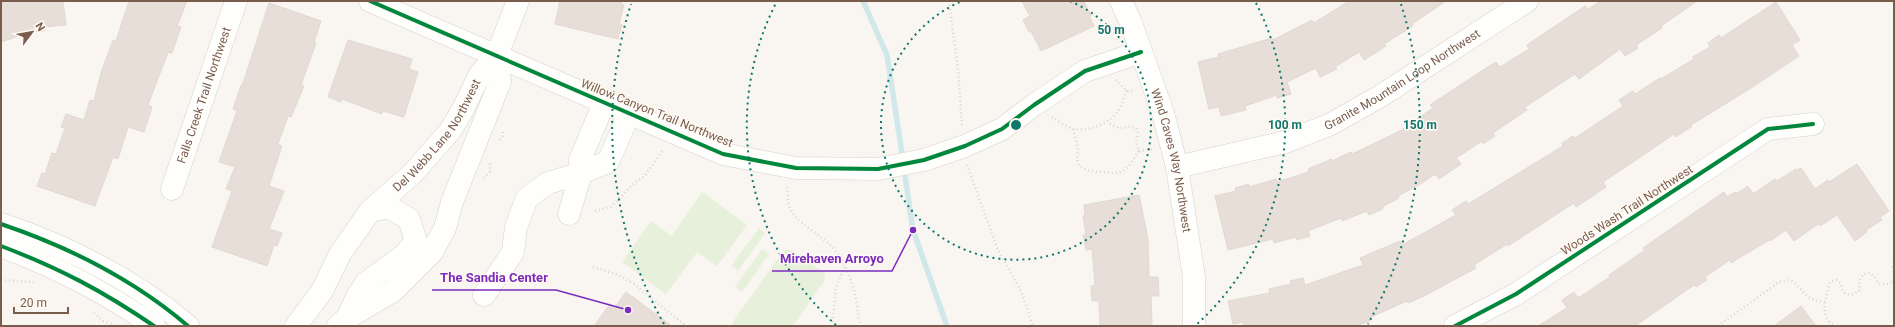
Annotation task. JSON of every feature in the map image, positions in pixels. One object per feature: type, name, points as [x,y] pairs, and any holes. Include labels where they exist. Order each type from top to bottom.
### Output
[{"type":"street","name":"Falls Creek Trail Northwest","points":[[172,189],[236,1]]},
{"type":"street","name":"Willow Canyon Trail Northwest","points":[[370,1],[723,154],[796,168],[878,169],[924,160],[965,146],[1002,129],[1034,105],[1085,71],[1141,52]]},
{"type":"street","name":"Del Webb Lane Northwest","points":[[296,326],[322,290],[340,254],[370,210],[413,173],[450,132],[480,74],[497,55],[518,1]]},
{"type":"street","name":"Wind Caves Way Northwest","points":[[1121,1],[1131,23],[1164,113],[1177,167],[1194,277],[1194,326]]},
{"type":"street","name":"Granite Mountain Loop Northwest","points":[[1177,167],[1285,142],[1329,125],[1379,97],[1527,1]]},
{"type":"street","name":"Del Webb Lane Northwest","points":[[342,322],[393,291],[428,257],[446,228],[452,202],[500,82],[497,55]]},
{"type":"street","points":[[570,214],[581,173],[580,160],[604,103]]},
{"type":"street","points":[[484,295],[513,252],[516,227],[527,198],[548,183],[581,173],[608,162],[629,114]]},
{"type":"street","name":"Woods Wash Trail Northwest","points":[[1456,326],[1516,294],[1768,129],[1813,124]]},
{"type":"street","name":"Del Webb Lane Northwest","points":[[342,322],[366,283],[403,256],[452,202]]},
{"type":"street","name":"Del Webb Lane Northwest","points":[[370,210],[389,207],[409,219],[416,241]]},
{"type":"street","points":[[1,224],[44,239],[89,260],[130,283],[174,314],[188,326]]},
{"type":"street","points":[[1,246],[80,280],[118,301],[154,326]]},
{"type":"path","points":[[949,1],[958,69],[962,127]]},
{"type":"path","points":[[1116,80],[1127,91],[1140,91]]},
{"type":"path","points":[[1051,116],[1073,129],[1081,129],[1108,122],[1119,110],[1127,91]]},
{"type":"path","points":[[1108,122],[1116,128],[1121,129],[1130,126],[1136,128],[1138,132],[1136,142],[1139,151]]},
{"type":"path","points":[[1073,129],[1078,148],[1077,159],[1079,166],[1084,170],[1116,173],[1123,171],[1129,166],[1139,151],[1154,148]]},
{"type":"path","points":[[595,211],[611,207],[635,182],[644,176],[663,150]]},
{"type":"path","points":[[967,165],[998,250],[1021,291],[1033,326]]},
{"type":"path","points":[[787,187],[788,204],[792,212],[834,250],[845,266],[852,280],[860,326]]},
{"type":"path","points":[[1894,263],[1892,266],[1894,272]]},
{"type":"path","points":[[832,326],[836,287],[845,266]]},
{"type":"path","points":[[593,267],[616,274],[634,284],[686,326]]},
{"type":"path","points":[[1837,326],[1828,320],[1824,313],[1830,282],[1837,280],[1841,284],[1843,292],[1848,295],[1855,294],[1860,290],[1859,281],[1863,274],[1870,273],[1875,277],[1878,283],[1885,285],[1893,282],[1894,277]]},
{"type":"path","points":[[1,280],[37,282]]},
{"type":"path","points":[[1718,326],[1779,282],[1790,280],[1799,286],[1809,298],[1816,302],[1825,302]]},
{"type":"path","points":[[88,308],[104,321],[118,326]]},
{"type":"green space","points":[[702,192],[747,225],[717,266],[697,252],[666,294],[622,262],[651,221],[672,236]]},
{"type":"green space","points":[[759,228],[765,233],[738,271],[731,266]]},
{"type":"green space","points":[[762,249],[769,254],[742,292],[735,287]]},
{"type":"green space","points":[[784,250],[792,250],[824,272],[825,280],[793,326],[733,326],[732,323]]},
{"type":"building","points":[[1,1],[63,1],[66,25],[44,27],[44,31],[31,32],[1,42]]},
{"type":"building","points":[[129,1],[187,1],[177,26],[181,27],[172,53],[168,52],[148,105],[152,107],[144,132],[128,127],[118,159],[113,157],[95,206],[37,186],[42,173],[45,174],[52,153],[56,154],[65,128],[61,127],[66,114],[84,120],[90,100],[94,101],[101,73],[113,40],[116,41]]},
{"type":"building","points":[[560,1],[622,1],[621,5],[624,5],[619,24],[622,24],[618,39],[555,24]]},
{"type":"building","points":[[1022,1],[1084,1],[1094,26],[1041,51],[1031,31],[1029,32],[1023,20],[1030,16]]},
{"type":"building","points":[[1349,1],[1446,1],[1412,24],[1413,26],[1384,44],[1386,46],[1364,60],[1359,52],[1335,67],[1337,69],[1320,77],[1316,68],[1287,82],[1291,94],[1277,98],[1277,95],[1245,106],[1246,110],[1221,116],[1219,107],[1209,109],[1198,62],[1219,57],[1218,54],[1272,38],[1273,40],[1312,20],[1314,23]]},
{"type":"building","points":[[1601,1],[1697,1],[1661,26],[1662,28],[1636,45],[1638,48],[1625,56],[1620,49],[1579,79],[1575,74],[1525,107],[1527,110],[1493,133],[1495,136],[1483,144],[1482,141],[1456,158],[1461,164],[1439,179],[1435,174],[1398,196],[1399,198],[1382,207],[1383,209],[1369,215],[1367,211],[1342,221],[1341,218],[1308,231],[1310,236],[1297,240],[1296,237],[1274,243],[1273,239],[1228,250],[1215,196],[1236,191],[1235,188],[1249,184],[1249,187],[1276,179],[1277,182],[1309,172],[1308,169],[1332,159],[1332,161],[1351,152],[1352,154],[1400,131],[1433,108],[1430,105],[1483,70],[1496,62],[1500,67],[1529,49],[1527,45],[1585,6],[1588,9]]},
{"type":"building","points":[[1776,2],[1800,40],[1792,45],[1799,56],[1691,125],[1692,126],[1676,137],[1674,134],[1603,182],[1606,187],[1576,207],[1574,203],[1508,246],[1507,244],[1474,265],[1476,268],[1424,296],[1408,303],[1407,301],[1369,318],[1370,321],[1354,326],[1244,326],[1243,322],[1233,324],[1228,301],[1270,293],[1269,289],[1291,284],[1290,281],[1303,278],[1305,285],[1363,265],[1360,258],[1400,241],[1402,245],[1456,215],[1452,210],[1466,201],[1468,204],[1563,146],[1562,143],[1573,136],[1575,138],[1623,106],[1619,100],[1633,91],[1635,94],[1694,59],[1693,57],[1710,47],[1708,43],[1719,35],[1721,38]]},
{"type":"building","points":[[269,3],[321,21],[314,42],[316,43],[301,85],[304,86],[291,117],[288,116],[278,144],[282,146],[269,186],[284,191],[269,229],[282,233],[277,246],[274,245],[267,266],[212,247],[232,191],[226,189],[235,167],[219,162],[237,111],[233,109]]},
{"type":"building","points":[[348,40],[412,59],[409,69],[418,72],[404,117],[383,111],[382,114],[342,99],[341,102],[328,97]]},
{"type":"building","points":[[1857,164],[1889,211],[1880,217],[1882,220],[1866,230],[1867,232],[1855,241],[1837,215],[1820,226],[1818,224],[1794,241],[1786,230],[1770,241],[1769,240],[1731,263],[1730,260],[1705,277],[1707,280],[1696,287],[1694,285],[1635,326],[1538,326],[1567,308],[1562,300],[1574,292],[1578,298],[1610,277],[1609,275],[1645,250],[1643,248],[1724,192],[1727,197],[1735,192],[1736,194],[1748,186],[1753,194],[1775,179],[1777,181],[1796,169],[1801,168],[1815,189]]},
{"type":"building","points":[[1139,195],[1148,239],[1149,277],[1158,277],[1159,296],[1151,296],[1152,326],[1100,326],[1099,301],[1092,301],[1091,286],[1095,285],[1092,249],[1086,250],[1083,235],[1086,235],[1083,216],[1085,215],[1084,205]]},
{"type":"building","points":[[626,292],[672,326],[594,326],[610,304],[615,307]]},
{"type":"building","points":[[1801,306],[1816,326],[1774,326]]},
{"type":"waterway","points":[[863,1],[887,55],[903,160]]},
{"type":"waterway","points":[[904,169],[913,230],[947,326]]},
{"type":"cycle path","points":[[370,1],[723,154],[796,168],[878,169],[924,160],[965,146],[1002,129],[1034,105],[1085,71],[1141,52]]},
{"type":"cycle path","points":[[1455,326],[1516,294],[1768,129],[1813,124]]},
{"type":"cycle path","points":[[1,224],[76,254],[123,279],[145,293],[188,326]]},
{"type":"cycle path","points":[[1,246],[80,281],[117,302],[154,326]]},
{"type":"place","name":"Mirehaven Arroyo","points":[[913,230]]},
{"type":"place","name":"The Sandia Center","points":[[628,310]]}]
